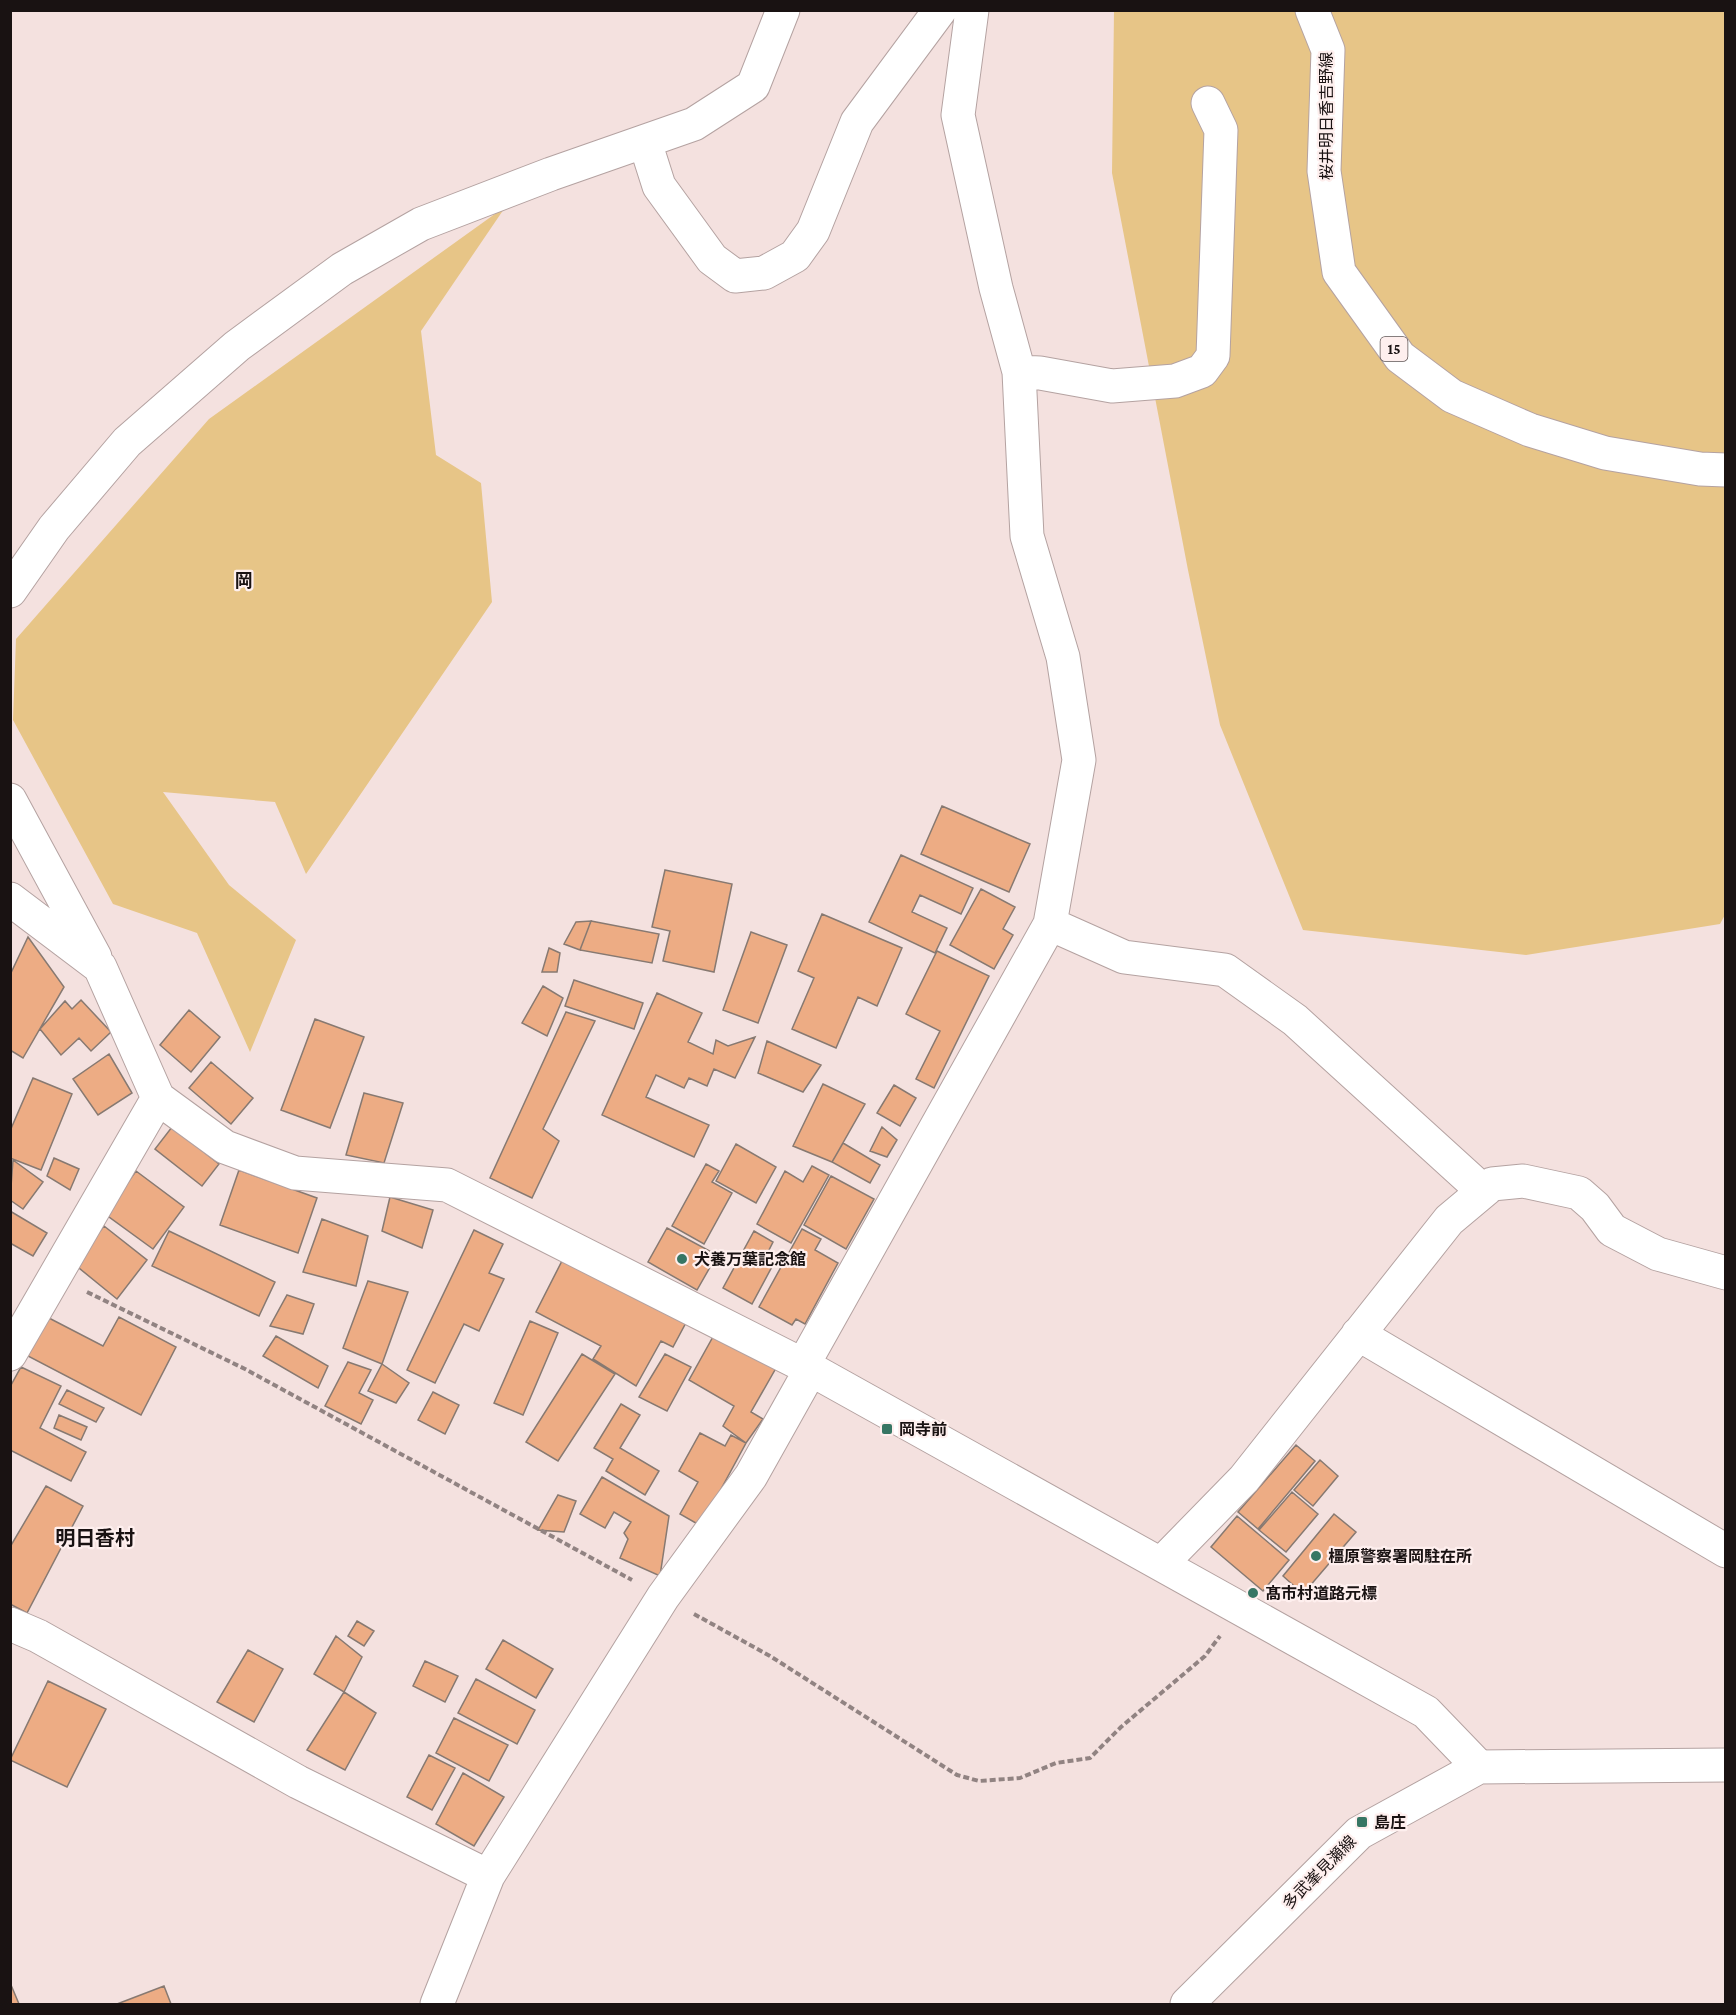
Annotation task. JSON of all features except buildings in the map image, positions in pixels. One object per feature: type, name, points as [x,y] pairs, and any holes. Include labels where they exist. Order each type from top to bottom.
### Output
[{"type":"street","points":[[10,591],[54,528],[127,442],[237,346],[342,269],[421,224],[551,174],[694,124],[753,86],[783,10]]},
{"type":"street","points":[[645,142],[659,186],[712,259],[735,276],[764,273],[795,256],[813,231],[857,122],[940,10]]},
{"type":"street","points":[[437,2004],[488,1876],[663,1597],[752,1476],[807,1367],[1050,924],[1079,760],[1063,657],[1027,536],[1019,372],[996,288],[958,115],[972,10]]},
{"type":"street","name":"桜井明日香吉野線","points":[[1312,10],[1328,50],[1324,171],[1339,272],[1400,357],[1452,396],[1530,430],[1605,453],[1700,469],[1725,470]]},
{"type":"street","points":[[1019,372],[1040,373],[1112,386],[1175,381],[1202,371],[1213,356],[1221,130],[1208,103]]},
{"type":"street","points":[[10,800],[100,967],[158,1098],[225,1147],[295,1173],[447,1185],[807,1367],[1426,1712],[1479,1767]]},
{"type":"street","points":[[10,899],[100,967]]},
{"type":"street","points":[[1050,924],[1124,957],[1225,970],[1295,1020],[1483,1191]]},
{"type":"street","points":[[10,1354],[158,1098]]},
{"type":"street","points":[[1161,1564],[1244,1479],[1449,1220],[1492,1184],[1523,1181],[1580,1193],[1595,1207],[1612,1230],[1658,1254],[1725,1273]]},
{"type":"street","points":[[1358,1334],[1725,1551]]},
{"type":"street","points":[[10,1624],[38,1636],[297,1782],[488,1876]]},
{"type":"street","name":"多武峯見瀬線","points":[[1187,2004],[1359,1833],[1479,1767],[1725,1765]]},
{"type":"shaded area","points":[[1114,11],[1725,11],[1726,913],[1720,924],[1526,955],[1303,930],[1220,725],[1188,570],[1112,173]]},
{"type":"shaded area","points":[[506,206],[421,331],[436,455],[481,483],[492,602],[306,874],[275,802],[163,792],[229,885],[296,940],[250,1052],[197,933],[113,904],[13,720],[16,639],[209,419]]},
{"type":"place","name":"犬養万葉記念館","points":[[682,1259]]},
{"type":"place","name":"岡寺前","points":[[887,1429]]},
{"type":"place","name":"橿原警察署岡駐在所","points":[[1316,1556]]},
{"type":"place","name":"髙市村道路元標","points":[[1253,1593]]},
{"type":"place","name":"島庄","points":[[1362,1822]]},
{"type":"district","name":"岡","points":[[244,581]]},
{"type":"district","name":"明日香村","points":[[95,1538]]}]
